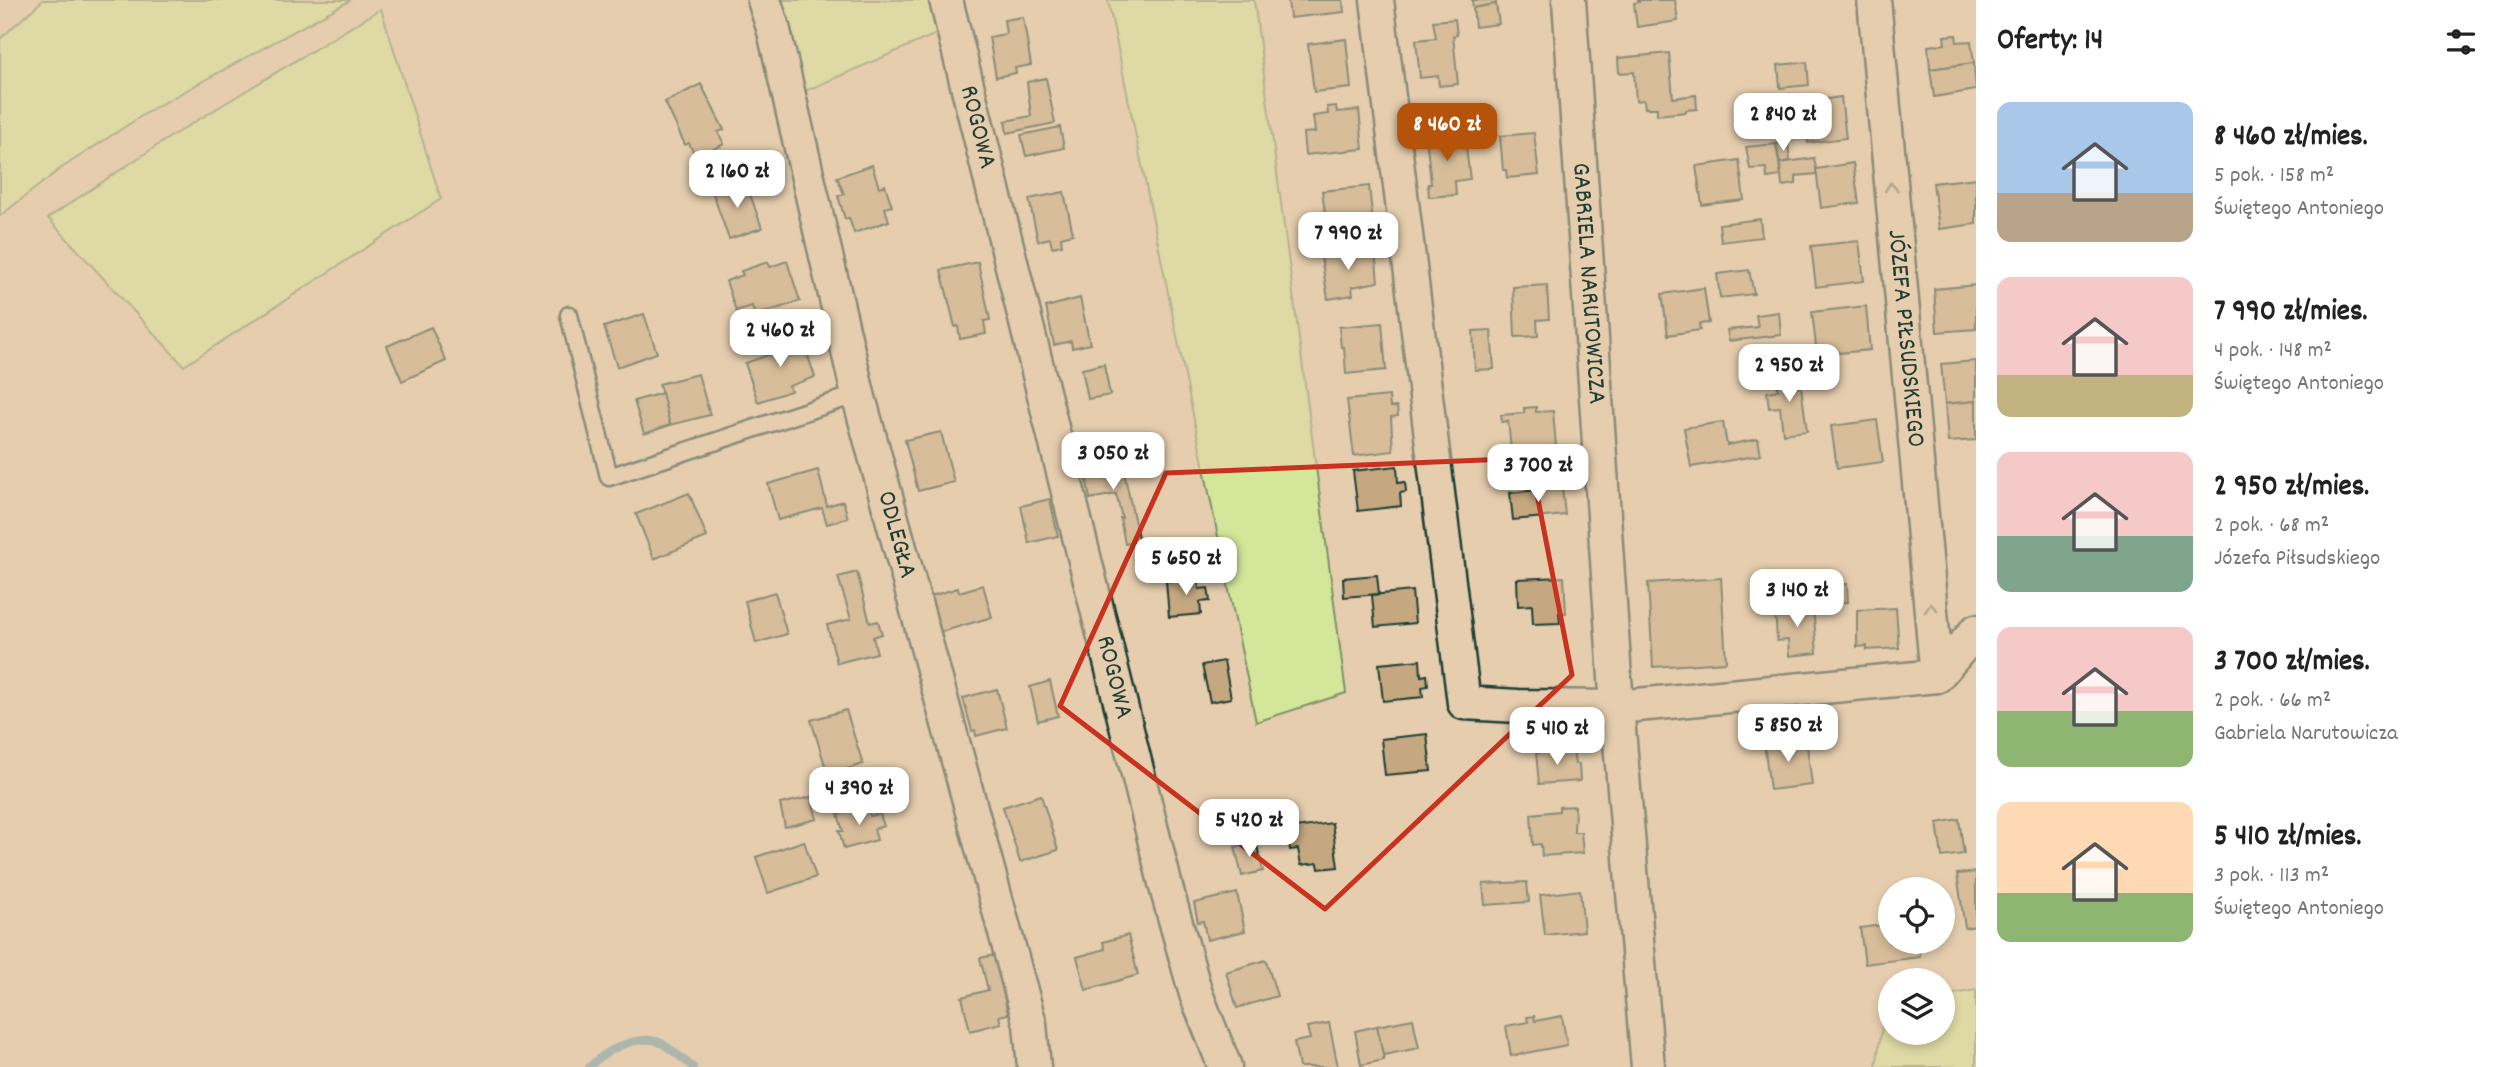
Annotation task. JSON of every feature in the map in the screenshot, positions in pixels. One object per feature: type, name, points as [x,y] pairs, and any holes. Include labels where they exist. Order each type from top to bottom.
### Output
[{"type":"street","name":"ODLEGŁA","points":[[764,0],[774,31],[858,394],[1030,1024],[1034,1067]]},
{"type":"street","name":"ROGOWA","points":[[946,0],[1167,891],[1196,994],[1224,1067]]},
{"type":"street","points":[[1377,0],[1464,703],[1617,707],[1937,676],[1976,631]]},
{"type":"street","name":"GABRIELA NARUTOWICZA","points":[[1569,0],[1617,707],[1648,1067]]},
{"type":"street","name":"JÓZEFA PIŁSUDSKIEGO","points":[[1874,0],[1937,676]]},
{"type":"lane","points":[[569,314],[609,477],[858,394]]},
{"type":"highlighted area","points":[[1530,458],[1572,675],[1325,909],[1060,706],[1166,473]]},
{"type":"green space","points":[[43,0],[351,0],[154,108],[60,169],[0,216],[0,39]]},
{"type":"green space","points":[[774,0],[934,0],[941,32],[801,93]]},
{"type":"green space","points":[[1108,0],[1254,0],[1346,693],[1256,722]]},
{"type":"green space","points":[[381,9],[441,199],[184,366],[48,218],[173,135]]},
{"type":"green space","points":[[1976,990],[1976,1067],[1876,1067],[1879,1045],[1955,1045],[1955,994]]},
{"type":"building","points":[[1288,0],[1343,0],[1344,12],[1290,18]]},
{"type":"building","points":[[1472,0],[1496,0],[1496,4],[1473,8]]},
{"type":"building","points":[[1638,0],[1675,0],[1678,21],[1637,27],[1634,3],[1639,2]]},
{"type":"building","points":[[1496,4],[1499,24],[1475,27],[1473,8]]},
{"type":"building","points":[[1023,17],[1031,65],[1015,68],[1016,73],[996,77],[989,37],[1006,34],[1004,20]]},
{"type":"building","points":[[1455,19],[1457,35],[1453,36],[1458,84],[1439,86],[1438,76],[1420,78],[1416,40],[1436,38],[1433,21]]},
{"type":"building","points":[[1956,35],[1957,42],[1971,41],[1974,63],[1930,69],[1928,46],[1945,44],[1944,36]]},
{"type":"building","points":[[1346,39],[1351,88],[1314,92],[1308,44]]},
{"type":"building","points":[[1669,53],[1673,98],[1696,95],[1697,109],[1657,115],[1657,108],[1645,108],[1644,100],[1636,101],[1634,72],[1619,73],[1618,58]]},
{"type":"building","points":[[1807,62],[1809,85],[1780,88],[1778,65]]},
{"type":"building","points":[[1974,63],[1976,90],[1934,97],[1930,69]]},
{"type":"building","points":[[1046,78],[1055,123],[1007,133],[1005,121],[1031,116],[1027,82]]},
{"type":"building","points":[[701,84],[724,130],[718,132],[724,144],[696,158],[689,143],[685,145],[665,102]]},
{"type":"building","points":[[1841,97],[1846,138],[1808,143],[1806,130],[1796,132],[1792,104]]},
{"type":"building","points":[[1336,106],[1337,112],[1359,110],[1363,149],[1305,155],[1303,133],[1315,132],[1313,116],[1328,114],[1327,107]]},
{"type":"building","points":[[1060,127],[1064,148],[1026,156],[1021,135]]},
{"type":"building","points":[[1464,131],[1470,179],[1455,181],[1456,195],[1429,197],[1428,184],[1431,184],[1426,136]]},
{"type":"building","points":[[1534,133],[1539,175],[1507,178],[1506,170],[1503,170],[1500,136]]},
{"type":"building","points":[[1788,143],[1790,161],[1780,163],[1776,144]]},
{"type":"building","points":[[1776,144],[1781,176],[1767,178],[1766,168],[1750,169],[1746,147]]},
{"type":"building","points":[[1814,158],[1817,174],[1796,176],[1796,184],[1782,186],[1780,163]]},
{"type":"building","points":[[1739,160],[1744,200],[1702,205],[1696,166]]},
{"type":"building","points":[[1853,163],[1859,203],[1821,208],[1816,169]]},
{"type":"building","points":[[872,165],[879,187],[885,185],[892,206],[885,208],[889,221],[854,233],[849,218],[845,219],[838,196],[844,194],[837,177]]},
{"type":"building","points":[[1976,178],[1976,224],[1939,229],[1933,183]]},
{"type":"building","points":[[745,180],[762,228],[729,239],[712,191]]},
{"type":"building","points":[[1369,186],[1373,223],[1327,228],[1322,191]]},
{"type":"building","points":[[1064,192],[1073,234],[1061,237],[1062,245],[1052,247],[1050,238],[1038,241],[1029,199]]},
{"type":"building","points":[[1760,219],[1762,237],[1721,242],[1719,224]]},
{"type":"building","points":[[1859,241],[1864,281],[1816,287],[1811,246]]},
{"type":"building","points":[[1343,245],[1344,254],[1375,250],[1378,282],[1352,287],[1353,295],[1328,299],[1321,257],[1335,255],[1334,246]]},
{"type":"building","points":[[787,261],[800,301],[755,316],[752,306],[736,311],[726,281],[743,275],[741,271],[768,262],[770,267]]},
{"type":"building","points":[[978,262],[990,320],[984,321],[986,334],[960,339],[941,270]]},
{"type":"building","points":[[1749,270],[1754,294],[1720,298],[1717,274]]},
{"type":"building","points":[[1547,285],[1549,319],[1537,320],[1538,336],[1515,337],[1513,287]]},
{"type":"building","points":[[1976,285],[1976,329],[1937,332],[1934,289]]},
{"type":"building","points":[[1704,288],[1709,323],[1699,324],[1700,330],[1668,335],[1662,294]]},
{"type":"building","points":[[1080,298],[1090,344],[1072,348],[1071,341],[1054,345],[1046,307]]},
{"type":"building","points":[[1866,306],[1870,350],[1817,355],[1812,312]]},
{"type":"building","points":[[1779,312],[1781,335],[1729,341],[1727,330],[1758,327],[1756,315]]},
{"type":"building","points":[[644,314],[657,353],[617,367],[604,327]]},
{"type":"building","points":[[1382,323],[1386,370],[1346,374],[1339,327]]},
{"type":"building","points":[[431,327],[446,361],[402,381],[387,346]]},
{"type":"building","points":[[1491,330],[1494,369],[1475,370],[1473,331]]},
{"type":"building","points":[[801,335],[815,377],[789,386],[791,391],[758,402],[745,363],[777,352],[775,345]]},
{"type":"building","points":[[1976,361],[1976,401],[1945,404],[1941,364]]},
{"type":"building","points":[[1104,364],[1110,395],[1088,399],[1082,369]]},
{"type":"building","points":[[698,374],[710,415],[670,425],[659,384]]},
{"type":"building","points":[[1797,375],[1807,431],[1783,434],[1780,407],[1769,408],[1767,392],[1778,390],[1776,378]]},
{"type":"building","points":[[662,393],[670,425],[644,434],[634,401]]},
{"type":"building","points":[[1389,396],[1390,407],[1397,407],[1398,416],[1391,417],[1393,451],[1354,456],[1347,400]]},
{"type":"building","points":[[1976,401],[1976,440],[1948,442],[1945,404]]},
{"type":"building","points":[[1536,407],[1536,412],[1553,411],[1556,446],[1511,450],[1508,421],[1502,422],[1501,415],[1524,413],[1524,408]]},
{"type":"building","points":[[1877,420],[1883,462],[1837,468],[1831,426]]},
{"type":"building","points":[[1723,422],[1727,445],[1758,439],[1761,455],[1691,467],[1684,428]]},
{"type":"building","points":[[941,432],[954,482],[918,491],[905,440]]},
{"type":"building","points":[[1121,458],[1139,542],[1125,544],[1116,494],[1090,499],[1084,465]]},
{"type":"building","points":[[1397,466],[1398,483],[1405,482],[1406,492],[1400,493],[1401,506],[1358,511],[1353,471]]},
{"type":"building","points":[[818,470],[827,506],[843,501],[848,518],[827,524],[822,508],[778,520],[768,484]]},
{"type":"building","points":[[1562,487],[1565,515],[1513,520],[1510,493]]},
{"type":"building","points":[[689,493],[707,537],[654,559],[636,514]]},
{"type":"building","points":[[1050,499],[1058,536],[1029,543],[1021,506]]},
{"type":"building","points":[[857,572],[870,623],[878,621],[882,634],[873,637],[877,653],[837,663],[827,625],[851,619],[838,577]]},
{"type":"building","points":[[1377,575],[1379,594],[1344,597],[1343,578]]},
{"type":"building","points":[[1564,577],[1566,613],[1559,613],[1560,623],[1533,624],[1532,605],[1518,606],[1517,579]]},
{"type":"building","points":[[1198,578],[1199,589],[1208,588],[1210,601],[1200,602],[1201,614],[1169,617],[1166,581]]},
{"type":"building","points":[[1721,578],[1726,662],[1653,667],[1648,583]]},
{"type":"building","points":[[1835,584],[1836,603],[1814,604],[1813,585]]},
{"type":"building","points":[[1835,584],[1847,584],[1848,602],[1836,603]]},
{"type":"building","points":[[983,585],[992,617],[941,632],[931,596],[958,588],[959,592]]},
{"type":"building","points":[[1412,591],[1415,623],[1375,627],[1372,595]]},
{"type":"building","points":[[775,592],[787,634],[756,643],[745,601]]},
{"type":"building","points":[[1813,605],[1817,653],[1789,656],[1788,640],[1777,641],[1775,608]]},
{"type":"building","points":[[1896,608],[1899,648],[1867,650],[1867,646],[1857,647],[1857,610]]},
{"type":"building","points":[[1420,660],[1421,676],[1427,675],[1428,686],[1422,687],[1423,697],[1383,701],[1379,664]]},
{"type":"building","points":[[1224,661],[1231,698],[1210,702],[1202,665]]},
{"type":"building","points":[[1050,681],[1058,716],[1038,721],[1030,687]]},
{"type":"building","points":[[997,689],[1007,728],[976,736],[975,730],[972,731],[963,698]]},
{"type":"building","points":[[846,710],[863,764],[828,775],[811,720]]},
{"type":"building","points":[[1427,734],[1431,771],[1385,775],[1381,739]]},
{"type":"building","points":[[1806,738],[1812,785],[1770,790],[1764,743]]},
{"type":"building","points":[[1573,749],[1575,764],[1579,764],[1580,781],[1539,784],[1536,753]]},
{"type":"building","points":[[1041,795],[1058,850],[1020,862],[1003,807]]},
{"type":"building","points":[[811,797],[817,819],[785,827],[780,804]]},
{"type":"building","points":[[868,806],[870,816],[880,814],[884,826],[874,829],[877,840],[844,849],[838,814]]},
{"type":"building","points":[[1575,806],[1574,832],[1581,832],[1583,853],[1542,856],[1541,844],[1533,845],[1531,814]]},
{"type":"building","points":[[1959,819],[1964,854],[1942,857],[1937,823]]},
{"type":"building","points":[[1332,823],[1338,867],[1319,869],[1318,863],[1301,865],[1298,849],[1290,850],[1287,829]]},
{"type":"building","points":[[804,841],[816,877],[768,893],[756,857]]},
{"type":"building","points":[[1256,842],[1263,871],[1242,876],[1235,847]]},
{"type":"building","points":[[1976,872],[1976,926],[1965,928],[1957,874]]},
{"type":"building","points":[[1527,882],[1529,902],[1485,905],[1483,884]]},
{"type":"building","points":[[1580,890],[1584,931],[1545,935],[1540,895]]},
{"type":"building","points":[[1237,893],[1245,931],[1207,940],[1203,921],[1198,922],[1194,903]]},
{"type":"building","points":[[1878,926],[1878,954],[1920,954],[1920,957],[1865,964],[1860,928]]},
{"type":"building","points":[[1128,935],[1138,975],[1086,990],[1077,957],[1105,949],[1103,942]]},
{"type":"building","points":[[995,955],[1008,1014],[999,1016],[1001,1023],[970,1031],[962,997],[988,990],[980,958]]},
{"type":"building","points":[[1266,960],[1277,996],[1237,1008],[1226,972]]},
{"type":"building","points":[[1534,1016],[1535,1021],[1562,1016],[1567,1045],[1511,1056],[1506,1026],[1528,1022],[1527,1017]]},
{"type":"building","points":[[1413,1019],[1419,1048],[1383,1055],[1377,1026]]},
{"type":"building","points":[[1329,1023],[1338,1067],[1299,1067],[1294,1042],[1310,1039],[1307,1027]]},
{"type":"building","points":[[1377,1026],[1384,1060],[1361,1065],[1355,1031]]},
{"type":"waterway","points":[[589,1067],[620,1046],[638,1040],[656,1041],[665,1045],[693,1067]]}]
